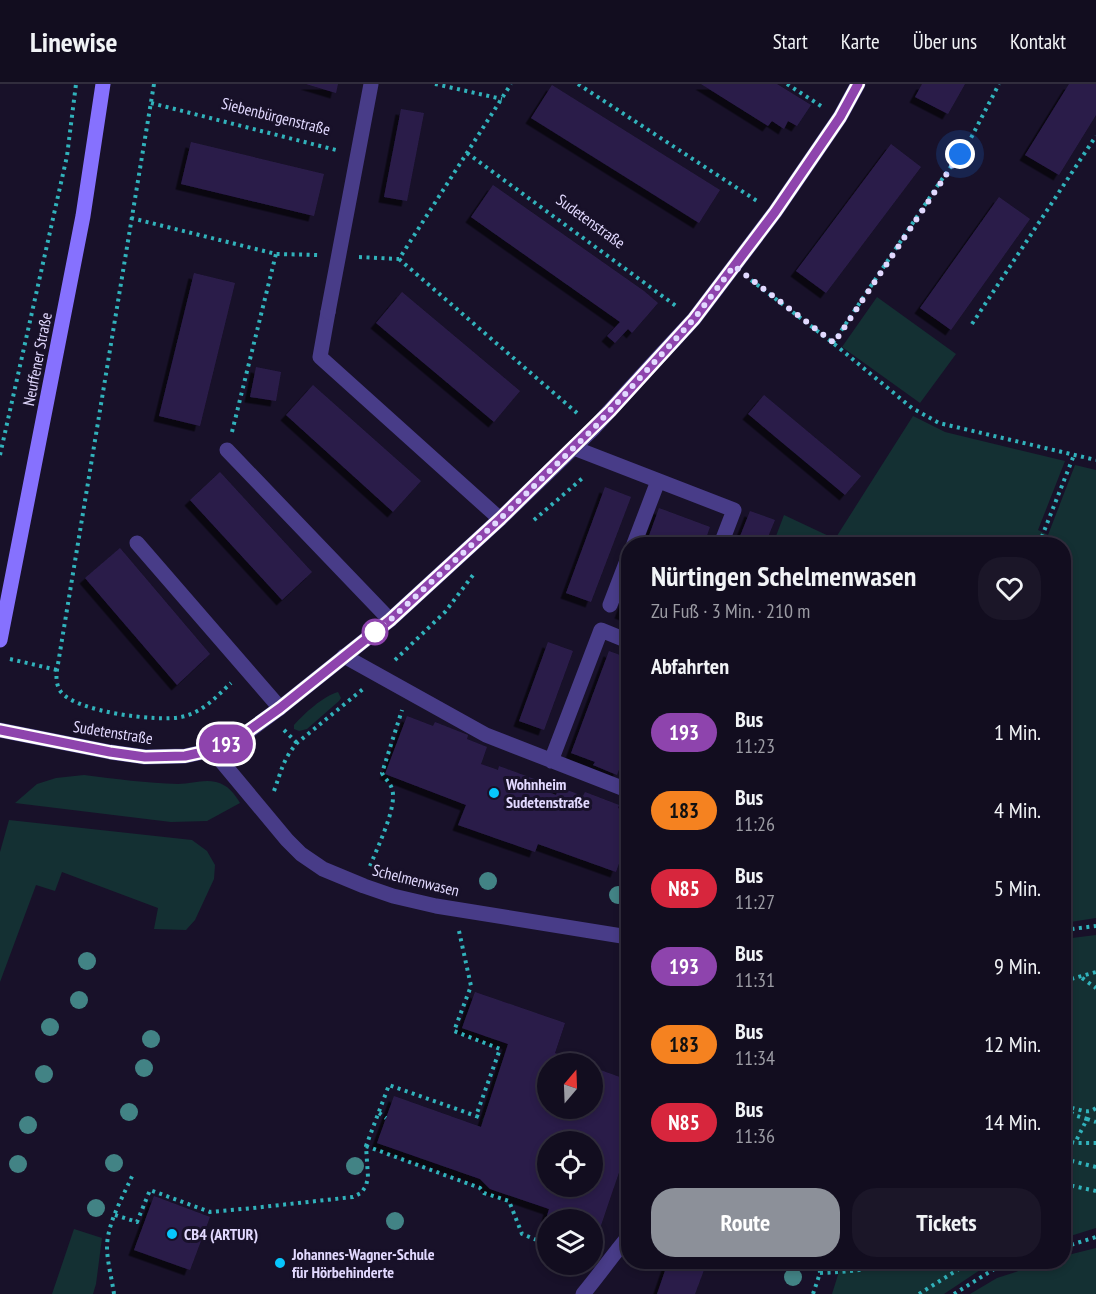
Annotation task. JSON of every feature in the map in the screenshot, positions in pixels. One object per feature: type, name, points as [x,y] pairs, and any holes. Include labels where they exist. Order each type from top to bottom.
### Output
[{"type":"main road","name":"Neuffener Straße","points":[[0,640],[83,216],[103,84]]},
{"type":"street","points":[[371,84],[320,357],[500,519]]},
{"type":"street","name":"Sudetenstraße","points":[[0,730],[145,757],[185,756],[212,750],[237,739],[275,712],[390,620],[500,519],[594,428],[694,319],[775,212],[840,117],[858,84]]},
{"type":"street","points":[[574,448],[734,510],[724,537]]},
{"type":"street","points":[[227,450],[390,620]]},
{"type":"street","points":[[637,537],[658,481]]},
{"type":"street","points":[[137,543],[275,712]]},
{"type":"street","points":[[610,605],[621,576]]},
{"type":"street","points":[[552,761],[601,630],[621,638]]},
{"type":"street","points":[[344,656],[486,735],[621,787]]},
{"type":"street","name":"Schelmenwasen","points":[[212,750],[287,840],[301,854],[323,868],[393,896],[436,906],[621,936]]},
{"type":"street","points":[[583,1294],[621,1246]]},
{"type":"path","points":[[0,455],[67,156],[76,84]]},
{"type":"path","points":[[154,84],[56,680],[61,691],[88,708],[129,716],[181,717],[210,703],[238,677]]},
{"type":"path","points":[[435,84],[502,99]]},
{"type":"path","points":[[399,259],[511,84]]},
{"type":"path","points":[[578,84],[775,212]]},
{"type":"path","points":[[788,84],[840,117]]},
{"type":"path","points":[[834,343],[970,138],[999,84]]},
{"type":"path","name":"Siebenbürgenstraße","points":[[151,103],[357,155]]},
{"type":"path","points":[[972,324],[1096,136]]},
{"type":"path","name":"Sudetenstraße","points":[[467,153],[694,319]]},
{"type":"path","points":[[131,219],[276,254],[399,259],[594,428]]},
{"type":"path","points":[[227,450],[276,254]]},
{"type":"path","points":[[734,266],[834,343],[912,408],[939,423],[1096,460]]},
{"type":"path","points":[[1042,537],[1074,455]]},
{"type":"path","points":[[532,522],[604,460]]},
{"type":"path","points":[[258,805],[275,791],[278,775],[297,743],[378,676],[445,612],[474,575]]},
{"type":"path","points":[[0,657],[57,670]]},
{"type":"path","points":[[368,870],[390,816],[394,800],[391,785],[382,773],[384,763],[402,709],[411,694]]},
{"type":"path","points":[[275,712],[297,743]]},
{"type":"path","points":[[275,791],[279,798]]},
{"type":"path","points":[[454,908],[471,986],[454,1031],[500,1049],[476,1116]]},
{"type":"path","points":[[1071,929],[1096,926]]},
{"type":"path","points":[[1071,979],[1096,972]]},
{"type":"path","points":[[1082,977],[1096,988]]},
{"type":"path","points":[[115,1215],[137,1222],[150,1190],[210,1212],[353,1197],[361,1193],[366,1186],[368,1177],[366,1146],[389,1085],[483,1119]]},
{"type":"path","points":[[1071,1108],[1085,1112],[1096,1107]]},
{"type":"path","points":[[379,1113],[386,1118]]},
{"type":"path","points":[[1071,1113],[1096,1122]]},
{"type":"path","points":[[1075,1143],[1087,1119]]},
{"type":"path","points":[[1071,1142],[1096,1143]]},
{"type":"path","points":[[366,1146],[509,1201],[522,1234],[537,1240]]},
{"type":"path","points":[[1071,1161],[1096,1167]]},
{"type":"path","points":[[114,1294],[107,1247],[109,1234],[133,1174]]},
{"type":"path","points":[[477,1187],[480,1179]]},
{"type":"path","points":[[1071,1186],[1096,1191]]},
{"type":"path","points":[[1071,1245],[1096,1237]]},
{"type":"path","points":[[813,1294],[820,1269]]},
{"type":"path","points":[[820,1273],[862,1269]]},
{"type":"path","points":[[919,1294],[959,1269]]},
{"type":"path","points":[[954,1294],[994,1269]]},
{"type":"green space","points":[[877,297],[956,354],[920,403],[842,347]]},
{"type":"green space","points":[[913,416],[945,432],[1065,461],[1038,530],[1048,535],[1075,465],[1096,470],[1096,918],[1071,922],[1071,537],[836,537]]},
{"type":"green space","points":[[784,515],[831,537],[776,537]]},
{"type":"green space","points":[[338,692],[341,698],[339,701],[307,729],[299,731],[294,729],[294,725],[303,715]]},
{"type":"green space","points":[[84,775],[183,784],[216,782],[230,790],[240,803],[207,821],[171,822],[15,803],[37,784],[56,778]]},
{"type":"green space","points":[[9,820],[192,840],[207,851],[215,865],[214,879],[195,920],[186,930],[154,929],[158,908],[62,872],[55,891],[36,885],[0,982],[0,852]]},
{"type":"green space","points":[[1096,935],[1096,1228],[1071,1236],[1071,938]]},
{"type":"green space","points":[[74,1229],[102,1238],[93,1294],[52,1294]]},
{"type":"green space","points":[[1096,1248],[1096,1294],[970,1294],[997,1278],[1025,1269],[1071,1269],[1071,1254]]},
{"type":"green space","points":[[840,1269],[982,1269],[944,1294],[832,1294]]},
{"type":"building","points":[[306,84],[338,84],[336,93]]},
{"type":"building","points":[[701,84],[777,84],[811,105],[797,126],[788,121],[784,129],[772,121],[768,126]]},
{"type":"building","points":[[922,84],[965,84],[948,114],[915,97]]},
{"type":"building","points":[[1069,84],[1096,84],[1096,115],[1059,175],[1025,155]]},
{"type":"building","points":[[552,85],[720,190],[699,223],[531,118]]},
{"type":"building","points":[[401,109],[424,113],[407,201],[384,197]]},
{"type":"building","points":[[191,142],[324,174],[314,216],[181,184]]},
{"type":"building","points":[[891,144],[921,167],[826,293],[796,271]]},
{"type":"building","points":[[493,185],[658,303],[632,333],[628,329],[615,343],[607,336],[620,322],[471,217]]},
{"type":"building","points":[[999,197],[1030,219],[951,330],[920,308]]},
{"type":"building","points":[[194,273],[235,283],[200,426],[159,416]]},
{"type":"building","points":[[402,292],[520,391],[494,422],[376,323]]},
{"type":"building","points":[[256,367],[281,372],[276,401],[250,397]]},
{"type":"building","points":[[313,385],[421,481],[393,512],[286,415]]},
{"type":"building","points":[[764,395],[861,476],[845,495],[748,414]]},
{"type":"building","points":[[220,472],[312,572],[282,600],[190,500]]},
{"type":"building","points":[[605,487],[631,497],[591,602],[566,593]]},
{"type":"building","points":[[659,508],[710,527],[706,537],[649,537]]},
{"type":"building","points":[[750,511],[775,520],[768,537],[740,537]]},
{"type":"building","points":[[120,548],[210,654],[177,685],[85,578]]},
{"type":"building","points":[[548,642],[573,651],[544,730],[519,721]]},
{"type":"building","points":[[609,651],[621,655],[621,764],[617,775],[593,765],[595,762],[571,753]]},
{"type":"building","name":"Wohnheim Sudetenstraße","points":[[407,716],[433,726],[435,722],[468,735],[467,739],[487,747],[481,764],[498,770],[499,766],[542,782],[540,789],[556,795],[559,787],[583,796],[585,792],[619,805],[618,808],[621,809],[621,857],[616,872],[538,844],[535,852],[458,825],[466,805],[385,774]]},
{"type":"building","points":[[475,992],[565,1023],[555,1053],[537,1053],[537,1119],[603,1119],[603,1071],[621,1077],[621,1167],[603,1219],[603,1209],[549,1209],[490,1189],[480,1179],[377,1143],[394,1096],[481,1127],[508,1044],[462,1028]]},
{"type":"building","name":"CB4 (ARTUR)","points":[[154,1196],[210,1217],[190,1270],[134,1250]]},
{"type":"building","points":[[666,1269],[704,1269],[695,1294],[657,1294]]},
{"type":"bus line","name":"193","points":[[0,730],[145,757],[185,756],[212,750],[237,739],[280,708],[390,620],[500,519],[610,411],[694,319],[775,212],[840,117],[858,84]]},
{"type":"place","name":"Wohnheim Sudetenstraße","points":[[494,793]]},
{"type":"place","name":"CB4 (ARTUR)","points":[[172,1234]]},
{"type":"place","name":"Johannes-Wagner-Schule für Hörbehinderte","points":[[280,1263]]},
{"type":"route","points":[[375,632],[500,519],[594,428],[694,319],[734,266],[834,343],[960,154]]}]
